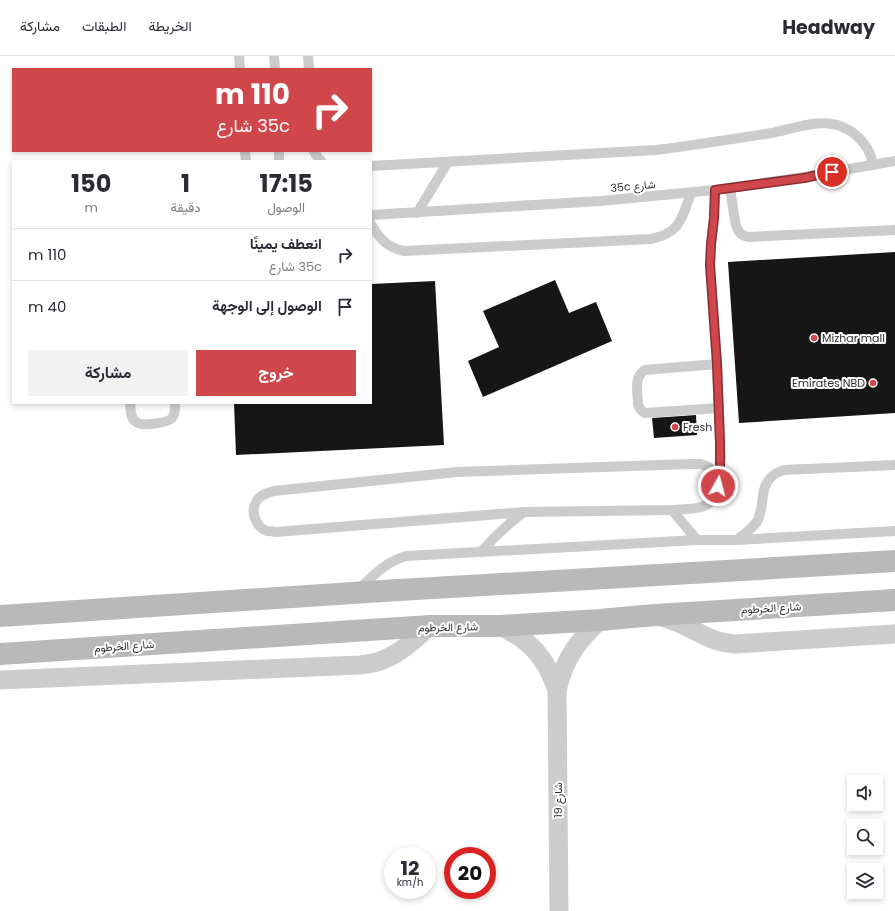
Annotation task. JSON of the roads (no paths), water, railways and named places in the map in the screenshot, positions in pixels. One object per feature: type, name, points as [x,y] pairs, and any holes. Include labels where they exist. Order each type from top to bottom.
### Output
[{"type":"main road","points":[[0,616],[738,569],[895,561]]},
{"type":"main road","name":"شارع الخرطوم","points":[[0,654],[430,626],[500,626],[600,620],[654,614],[895,600]]},
{"type":"street","points":[[654,614],[678,623],[708,638],[735,644],[895,634]]},
{"type":"street","name":"شارع 19","points":[[559,911],[557,690],[563,670],[572,651],[580,640],[600,620]]},
{"type":"street","points":[[0,680],[360,665],[384,660],[395,654],[430,626]]},
{"type":"street","name":"شارع 19","points":[[500,626],[519,636],[536,651],[549,669],[557,690]]},
{"type":"lane","points":[[239,56],[240,68]]},
{"type":"lane","points":[[274,56],[275,68]]},
{"type":"lane","points":[[308,56],[309,68]]},
{"type":"lane","points":[[372,166],[656,150],[744,138],[818,124],[833,124],[848,129],[860,138],[868,150],[873,165]]},
{"type":"lane","name":"35c شارع","points":[[372,215],[691,193],[804,178],[895,161]]},
{"type":"lane","points":[[417,213],[448,162]]},
{"type":"lane","points":[[730,188],[738,230],[742,235],[748,237],[895,230]]},
{"type":"lane","points":[[715,190],[710,265],[717,364],[721,457],[718,486],[716,495],[711,502],[696,508],[672,510],[524,512],[276,532],[265,530],[261,527],[257,523],[253,513],[256,502],[264,494],[274,491],[457,472],[701,464],[710,469],[716,477],[718,486]]},
{"type":"lane","points":[[372,225],[384,242],[396,250],[404,251],[651,239],[670,233],[677,226],[682,218],[691,193]]},
{"type":"lane","points":[[717,364],[645,370],[638,376],[637,388],[639,408],[645,413],[719,408]]},
{"type":"lane","points":[[130,404],[132,418],[139,424],[170,420],[175,414],[175,404]]},
{"type":"lane","points":[[737,540],[750,530],[758,520],[766,483],[777,472],[784,470],[895,465]]},
{"type":"lane","points":[[672,510],[697,540]]},
{"type":"lane","points":[[481,552],[494,537],[524,512]]},
{"type":"lane","points":[[355,593],[382,567],[406,556],[895,531]]},
{"type":"place","name":"Mizhar mall","points":[[814,338]]},
{"type":"place","name":"Emirates NBD","points":[[873,383]]},
{"type":"place","name":"Fresh","points":[[675,427]]}]
